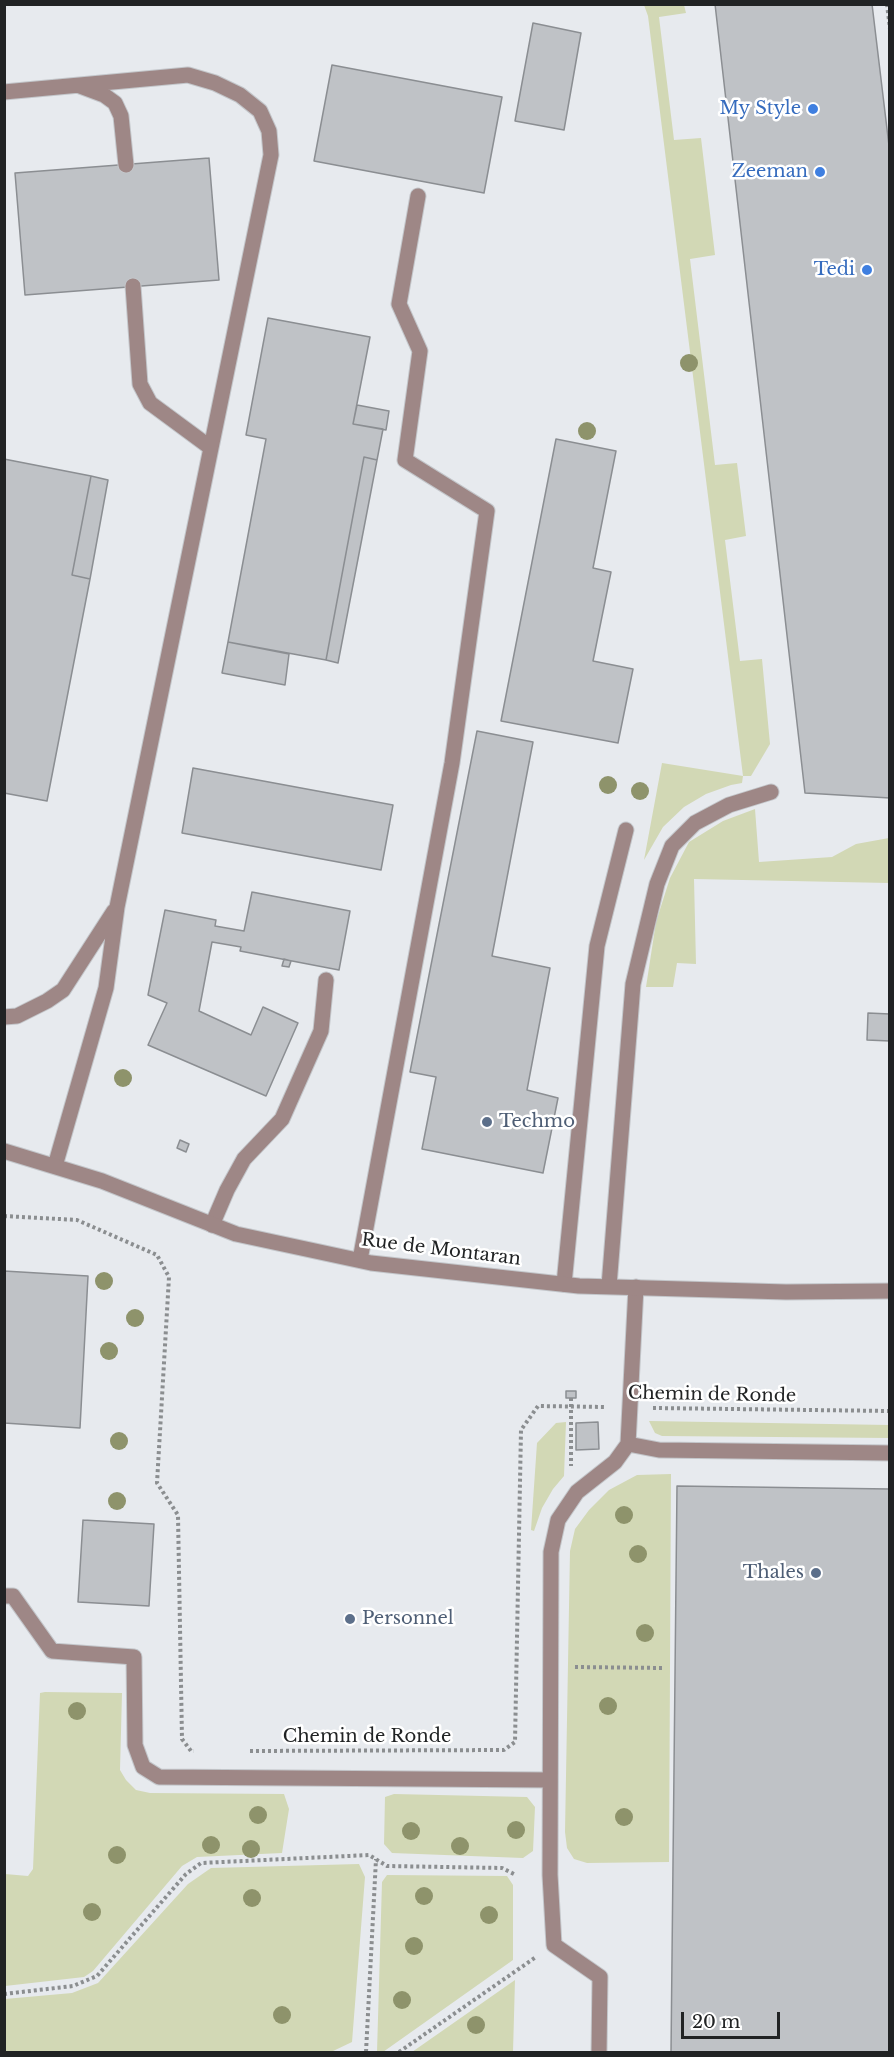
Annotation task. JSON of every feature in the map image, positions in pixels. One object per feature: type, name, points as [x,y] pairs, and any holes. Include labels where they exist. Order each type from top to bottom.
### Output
[{"type":"street","points":[[5,91],[188,75],[215,83],[240,95],[260,111],[269,131],[271,155],[117,907],[106,988],[55,1166]]},
{"type":"street","points":[[77,84],[104,94],[115,103],[121,116],[126,165]]},
{"type":"street","points":[[360,1260],[452,763],[487,511],[405,460],[420,351],[399,304],[418,196]]},
{"type":"street","points":[[133,286],[140,384],[150,403],[211,448]]},
{"type":"street","points":[[609,1286],[633,984],[657,884],[672,846],[695,823],[729,805],[771,792]]},
{"type":"street","points":[[564,1284],[597,946],[626,830]]},
{"type":"street","points":[[4,1017],[17,1016],[63,990],[117,907]]},
{"type":"street","points":[[212,1225],[244,1159],[282,1119],[321,1031],[326,980]]},
{"type":"street","name":"Rue de Montaran","points":[[4,1151],[102,1181],[236,1234],[360,1260],[564,1284],[786,1292],[890,1291]]},
{"type":"street","points":[[599,2052],[600,1977],[554,1945],[550,1875],[551,1552],[558,1520],[577,1492],[615,1462],[628,1444],[636,1287]]},
{"type":"street","points":[[628,1444],[659,1450],[890,1453]]},
{"type":"street","points":[[4,1596],[13,1596],[52,1650],[134,1657],[135,1745],[143,1767],[159,1777],[550,1780]]},
{"type":"path","points":[[886,4],[890,29]]},
{"type":"path","points":[[4,1216],[77,1220],[157,1255],[169,1277],[157,1483],[178,1515],[182,1739],[191,1751],[203,1751]]},
{"type":"path","points":[[571,1398],[571,1477],[577,1492]]},
{"type":"path","name":"Chemin de Ronde","points":[[249,1750],[504,1750],[515,1742],[521,1430],[538,1406],[890,1411]]},
{"type":"path","points":[[550,1666],[663,1668]]},
{"type":"path","points":[[4,1994],[74,1986],[97,1976],[186,1874],[201,1863],[369,1855],[387,1866],[502,1868],[514,1874]]},
{"type":"path","points":[[366,2052],[376,1859]]},
{"type":"path","points":[[399,2052],[554,1945]]},
{"type":"green space","points":[[644,5],[684,5],[686,13],[659,17],[674,140],[701,138],[715,255],[690,259],[715,465],[737,463],[746,536],[725,540],[740,661],[762,659],[770,744],[751,776],[743,776],[648,16]]},
{"type":"green space","points":[[662,763],[743,776],[742,783],[706,794],[684,807],[663,827],[644,860]]},
{"type":"green space","points":[[755,809],[759,862],[832,857],[856,844],[889,838],[889,883],[694,879],[696,964],[677,963],[673,987],[646,987],[656,922],[670,878],[689,842],[723,821]]},
{"type":"green space","points":[[649,1421],[889,1425],[889,1438],[662,1436],[655,1433]]},
{"type":"green space","points":[[566,1422],[564,1476],[542,1508],[534,1531],[531,1530],[537,1443],[556,1423]]},
{"type":"green space","points":[[671,1474],[669,1862],[587,1863],[574,1859],[567,1848],[565,1832],[570,1551],[575,1529],[589,1510],[609,1490],[637,1475]]},
{"type":"green space","points":[[40,1693],[122,1693],[120,1770],[136,1790],[150,1793],[284,1794],[289,1809],[282,1853],[197,1857],[182,1866],[93,1971],[84,1977],[5,1986],[5,1874],[28,1876],[33,1869]]},
{"type":"green space","points":[[394,1794],[527,1797],[535,1807],[533,1851],[523,1858],[392,1853],[384,1844],[385,1797]]},
{"type":"green space","points":[[359,1864],[365,1877],[352,2042],[331,2052],[5,2052],[5,1999],[72,1993],[98,1983],[188,1884],[211,1868]]},
{"type":"green space","points":[[387,1875],[507,1876],[513,1885],[513,1960],[383,2052],[377,2052],[382,1882]]},
{"type":"green space","points":[[515,1980],[513,2052],[412,2052]]},
{"type":"building","points":[[715,4],[872,4],[890,154],[890,798],[805,793]]},
{"type":"building","points":[[533,23],[581,33],[564,130],[515,121]]},
{"type":"building","points":[[332,65],[502,97],[484,193],[314,161]]},
{"type":"building","points":[[209,158],[219,280],[25,295],[15,173]]},
{"type":"building","points":[[268,318],[370,337],[353,424],[383,429],[377,460],[364,457],[326,660],[228,642],[266,439],[246,435]]},
{"type":"building","points":[[357,405],[389,411],[386,430],[353,424]]},
{"type":"building","points":[[556,439],[616,451],[593,568],[611,572],[593,661],[633,669],[618,743],[501,721]]},
{"type":"building","points":[[364,457],[377,460],[338,663],[326,660]]},
{"type":"building","points":[[4,459],[91,476],[72,575],[90,579],[47,801],[4,793]]},
{"type":"building","points":[[91,476],[108,480],[90,579],[72,575]]},
{"type":"building","points":[[228,642],[289,654],[285,685],[222,673]]},
{"type":"building","points":[[477,731],[533,742],[492,956],[550,968],[527,1090],[558,1098],[543,1173],[422,1149],[436,1077],[410,1072]]},
{"type":"building","points":[[193,768],[393,805],[381,870],[182,833]]},
{"type":"building","points":[[252,892],[350,911],[339,970],[240,951],[241,947],[212,942],[199,1011],[251,1035],[263,1007],[298,1023],[266,1096],[148,1045],[167,1003],[148,995],[165,910],[216,920],[215,926],[244,931]]},
{"type":"building","points":[[284,959],[291,961],[289,967],[282,966]]},
{"type":"building","points":[[868,1013],[890,1014],[890,1041],[867,1040]]},
{"type":"building","points":[[180,1140],[189,1144],[186,1152],[177,1148]]},
{"type":"building","points":[[4,1271],[88,1276],[80,1428],[4,1423]]},
{"type":"building","points":[[566,1391],[576,1391],[576,1398],[566,1398]]},
{"type":"building","points":[[598,1422],[599,1449],[576,1450],[576,1423]]},
{"type":"building","points":[[677,1486],[890,1489],[890,2052],[671,2052]]},
{"type":"building","points":[[83,1520],[154,1524],[149,1606],[78,1602]]},
{"type":"place","name":"My Style","points":[[813,109]]},
{"type":"place","name":"Zeeman","points":[[820,172]]},
{"type":"place","name":"Tedi","points":[[867,270]]},
{"type":"place","name":"Techmo","points":[[487,1122]]},
{"type":"place","name":"Thales","points":[[816,1573]]},
{"type":"place","name":"Personnel","points":[[350,1619]]}]
